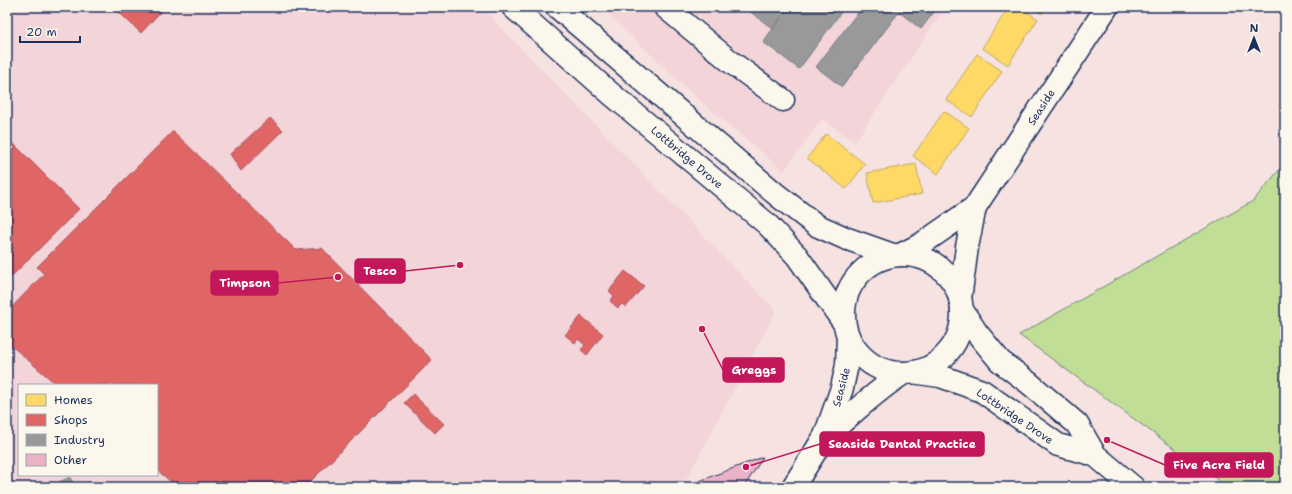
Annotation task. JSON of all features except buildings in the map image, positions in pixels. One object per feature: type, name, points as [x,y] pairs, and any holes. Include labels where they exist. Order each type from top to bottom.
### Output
[{"type":"main road","name":"Lottbridge Drove","points":[[513,7],[610,93],[767,224],[798,256],[846,330]]},
{"type":"main road","points":[[557,7],[777,194],[816,225],[845,238],[896,255],[918,257],[934,264],[948,275],[958,291],[961,304],[960,331],[953,346],[942,358],[928,368],[908,373],[881,369],[864,359],[856,351],[846,330],[843,308],[847,293],[854,279],[865,268],[878,260],[896,255]]},
{"type":"main road","points":[[665,7],[731,62],[783,100]]},
{"type":"main road","name":"Seaside","points":[[961,304],[967,247],[976,207],[1107,7]]},
{"type":"main road","name":"Seaside","points":[[896,255],[920,245],[976,207]]},
{"type":"main road","name":"Lottbridge Drove","points":[[961,304],[977,333],[1000,361],[1029,382],[1077,424],[1096,455],[1134,487]]},
{"type":"main road","name":"Seaside","points":[[793,487],[825,436],[842,388],[847,366],[846,330]]},
{"type":"main road","name":"Lottbridge Drove","points":[[908,373],[940,376],[982,390],[1058,445],[1096,455]]},
{"type":"main road","name":"Seaside","points":[[825,436],[887,384],[908,373]]},
{"type":"shaded area","points":[[7,7],[481,7],[776,311],[686,480],[637,487],[7,487]]},
{"type":"shaded area","points":[[601,7],[945,7],[855,142],[822,119],[784,171],[700,101]]},
{"type":"green space","points":[[1285,163],[1285,487],[1227,487],[1019,335],[1253,201]]},
{"type":"place","name":"Tesco","points":[[460,265]]},
{"type":"place","name":"Timpson","points":[[338,277]]},
{"type":"place","name":"Greggs","points":[[702,329]]},
{"type":"place","name":"Five Acre Field","points":[[1107,440]]},
{"type":"place","name":"Seaside Dental Practice","points":[[746,467]]}]
